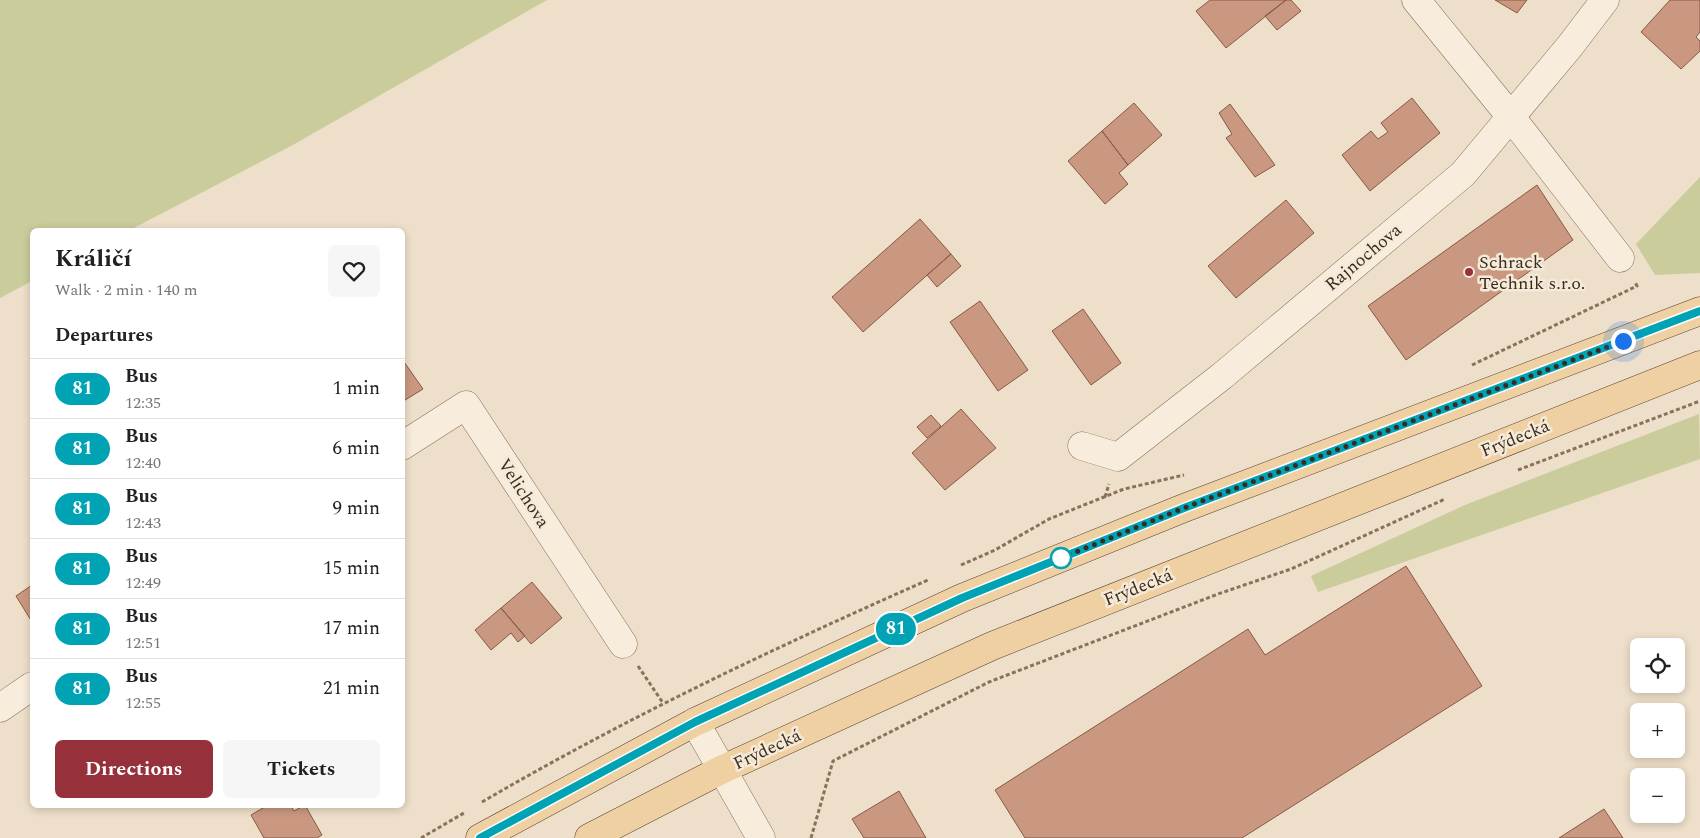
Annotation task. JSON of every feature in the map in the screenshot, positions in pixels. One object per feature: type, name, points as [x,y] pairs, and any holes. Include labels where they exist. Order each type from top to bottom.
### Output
[{"type":"main road","points":[[480,838],[695,722],[971,594],[1184,508],[1700,311]]},
{"type":"main road","name":"Frýdecká","points":[[589,838],[721,770],[992,646],[1700,365]]},
{"type":"street","points":[[1416,0],[1511,117],[1620,258]]},
{"type":"street","name":"Rajnochova","points":[[1082,446],[1118,457],[1222,376],[1463,174],[1570,46],[1605,0]]},
{"type":"street","name":"Velichova","points":[[405,444],[466,404],[623,644]]},
{"type":"street","points":[[0,708],[30,687]]},
{"type":"street","points":[[695,722],[761,838]]},
{"type":"path","points":[[1517,471],[1700,401]]},
{"type":"path","points":[[811,838],[833,761],[989,682],[1218,594],[1291,569],[1453,496]]},
{"type":"path","points":[[478,804],[560,756],[663,703],[623,644]]},
{"type":"path","points":[[421,838],[470,809]]},
{"type":"green space","points":[[0,0],[547,0],[291,146],[134,228],[30,228],[30,282],[0,298]]},
{"type":"green space","points":[[1700,177],[1700,273],[1655,275],[1636,244]]},
{"type":"green space","points":[[1699,414],[1700,459],[1318,592],[1311,576],[1465,505]]},
{"type":"building","points":[[1210,0],[1286,0],[1226,48],[1196,11]]},
{"type":"building","points":[[1286,0],[1291,0],[1301,11],[1277,30],[1265,16]]},
{"type":"building","points":[[1495,0],[1527,0],[1517,13]]},
{"type":"building","points":[[1670,0],[1700,0],[1700,32],[1696,37],[1700,41],[1700,51],[1681,69],[1641,32]]},
{"type":"building","points":[[1412,98],[1440,133],[1370,191],[1342,155],[1371,131],[1378,139],[1388,132],[1381,123]]},
{"type":"building","points":[[1134,103],[1162,135],[1128,165],[1102,131]]},
{"type":"building","points":[[1230,104],[1275,165],[1255,177],[1226,138],[1232,134],[1219,113]]},
{"type":"building","points":[[1102,131],[1128,165],[1119,173],[1128,184],[1105,204],[1068,161]]},
{"type":"building","points":[[1537,185],[1573,240],[1406,360],[1368,306]]},
{"type":"building","points":[[1286,200],[1314,233],[1236,298],[1208,266]]},
{"type":"building","points":[[920,219],[951,254],[863,332],[832,297]]},
{"type":"building","points":[[951,254],[961,266],[937,287],[927,275]]},
{"type":"building","points":[[980,301],[1028,370],[998,391],[950,322]]},
{"type":"building","points":[[1083,309],[1121,363],[1091,385],[1052,331]]},
{"type":"building","points":[[405,363],[423,389],[405,400]]},
{"type":"building","points":[[961,409],[996,448],[945,490],[912,453]]},
{"type":"building","points":[[931,415],[941,426],[927,438],[917,427]]},
{"type":"building","points":[[1406,566],[1482,686],[1242,838],[1025,838],[995,790],[1248,629],[1265,655]]},
{"type":"building","points":[[532,582],[562,618],[531,644],[501,608]]},
{"type":"building","points":[[30,586],[30,619],[16,596]]},
{"type":"building","points":[[501,608],[525,636],[518,642],[511,633],[491,650],[475,630]]},
{"type":"building","points":[[899,791],[926,838],[864,838],[852,819]]},
{"type":"building","points":[[263,808],[292,808],[294,811],[300,808],[307,808],[322,835],[317,838],[264,838],[251,815]]},
{"type":"building","points":[[1604,809],[1623,838],[1559,838]]},
{"type":"bus line","name":"81","points":[[480,838],[695,722],[962,598],[1184,508],[1700,311]]},
{"type":"place","name":"Schrack Technik s.r.o.","points":[[1469,272]]},
{"type":"route","points":[[1061,558],[1184,508],[1623,341]]}]
